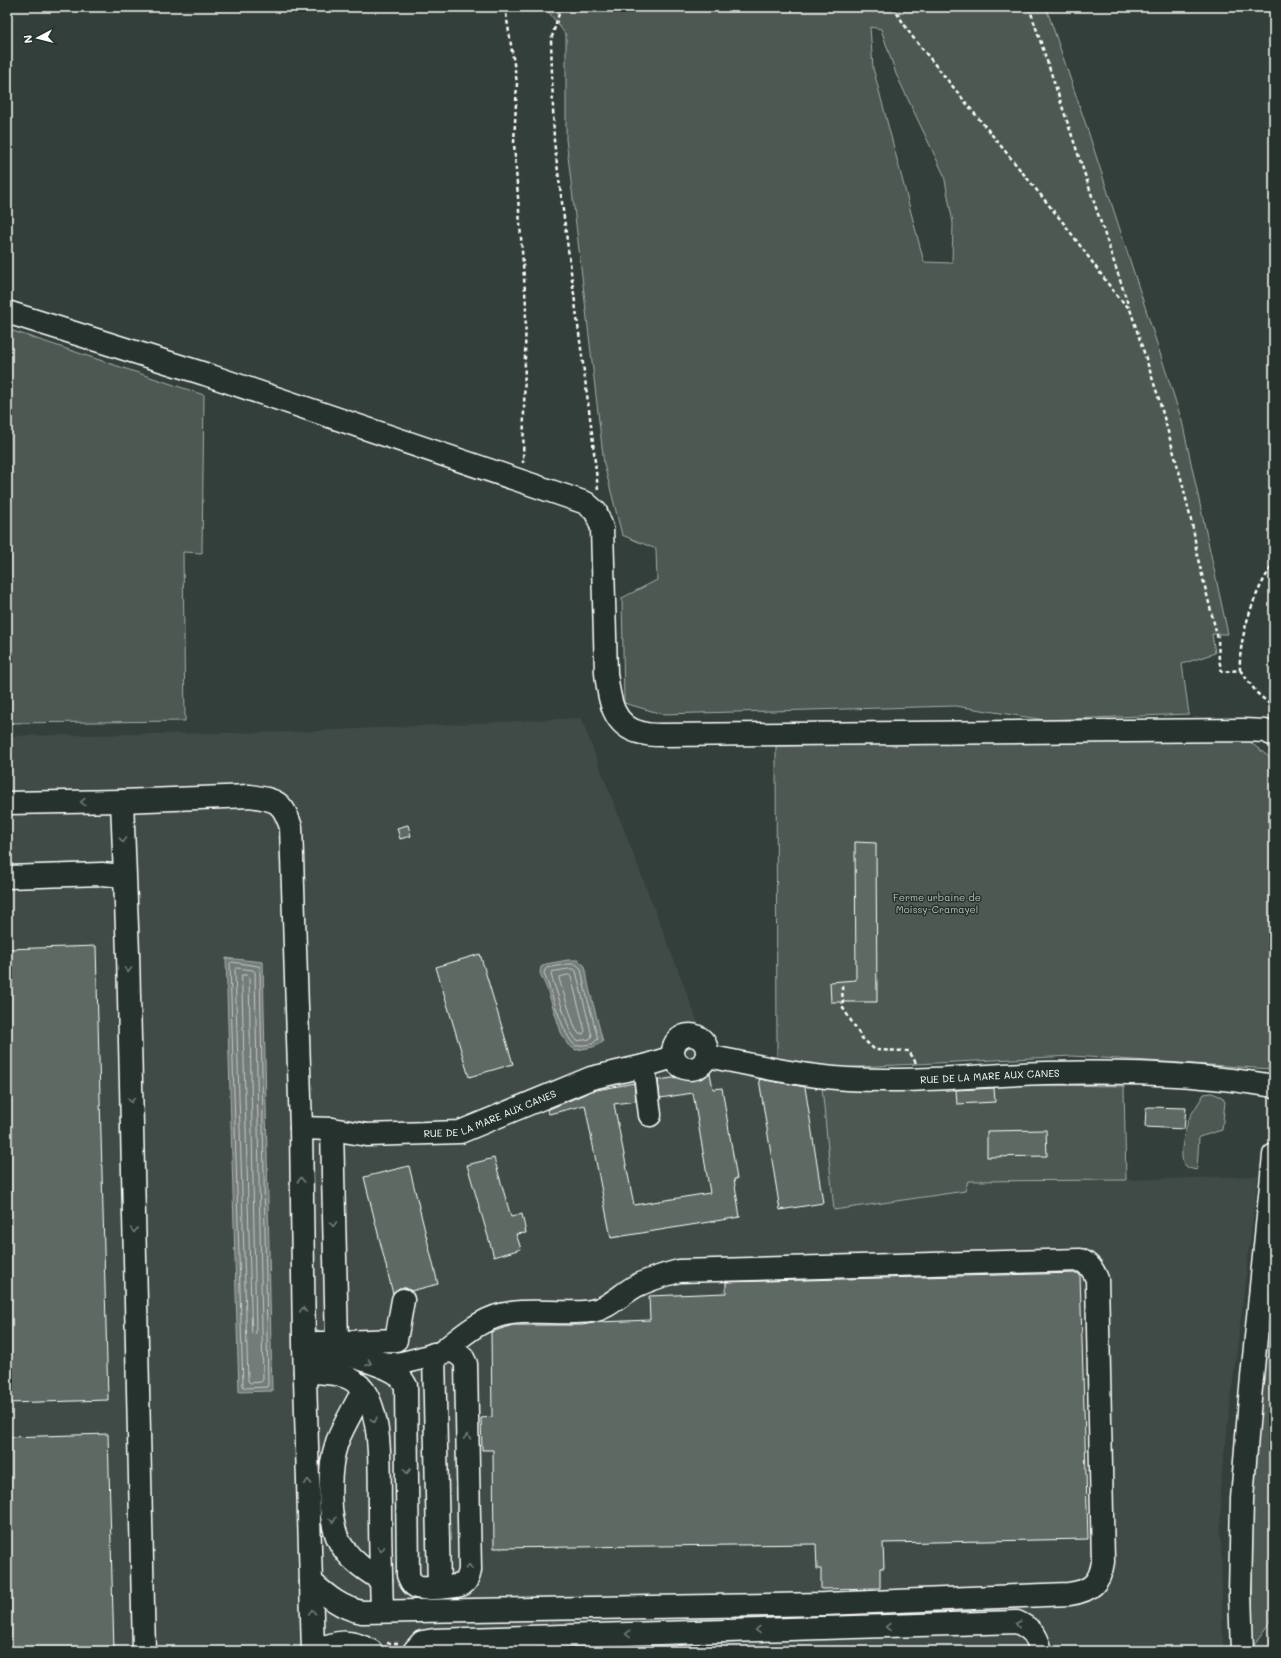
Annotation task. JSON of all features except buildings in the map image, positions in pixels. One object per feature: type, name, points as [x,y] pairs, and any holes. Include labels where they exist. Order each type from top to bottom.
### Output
[{"type":"street","points":[[7,312],[205,374],[586,503],[596,512],[602,528],[606,673],[609,696],[615,714],[626,726],[641,733],[661,735],[1265,730],[1274,735]]},
{"type":"street","points":[[7,803],[122,801],[250,796],[266,798],[279,803],[286,813],[291,827],[301,1128],[305,1359],[313,1651]]},
{"type":"street","points":[[122,801],[128,949],[144,1651]]},
{"type":"street","points":[[7,877],[102,874],[124,876]]},
{"type":"street","name":"RUE DE LA MARE AUX CANES","points":[[301,1128],[332,1129],[367,1135],[460,1132],[591,1078],[644,1066],[674,1057],[674,1046],[676,1041],[686,1035],[692,1034],[704,1042],[708,1051],[707,1056],[806,1075],[847,1079],[918,1079],[1046,1073],[1136,1072],[1226,1079],[1274,1086]]},
{"type":"street","points":[[644,1066],[650,1115]]},
{"type":"street","points":[[332,1129],[343,1342]]},
{"type":"street","points":[[1242,1651],[1240,1594],[1242,1499],[1251,1382],[1274,1155]]},
{"type":"street","points":[[311,1582],[333,1601],[350,1610],[362,1612],[824,1604],[1069,1594],[1082,1592],[1090,1587],[1101,1574],[1103,1554],[1097,1279],[1092,1269],[1080,1260],[679,1271],[652,1278],[634,1287],[605,1306],[591,1311],[511,1313],[489,1319],[470,1330],[438,1353]]},
{"type":"street","points":[[305,1359],[343,1342],[396,1340],[403,1300]]},
{"type":"street","points":[[305,1359],[338,1354],[353,1356],[395,1373],[403,1379],[406,1386],[408,1575],[412,1584],[418,1588],[457,1586],[463,1584],[468,1578],[470,1570],[466,1364],[463,1358],[454,1351],[438,1353],[416,1361],[390,1365],[367,1358],[343,1342]]},
{"type":"street","points":[[438,1353],[439,1587]]},
{"type":"street","points":[[305,1359],[352,1380],[363,1390],[371,1407],[378,1436],[382,1611]]},
{"type":"street","points":[[363,1390],[337,1443],[331,1479],[331,1510],[335,1530],[342,1548],[357,1564],[381,1580]]},
{"type":"street","points":[[418,1646],[434,1640],[1016,1622],[1028,1627],[1038,1639],[1041,1651]]},
{"type":"street","points":[[319,1651],[327,1645],[346,1643],[366,1648]]},
{"type":"path","points":[[505,7],[516,83],[514,143],[526,306],[523,482]]},
{"type":"path","points":[[561,7],[551,40],[554,141],[599,497]]},
{"type":"path","points":[[893,7],[911,35],[961,95],[988,132],[1057,215],[1107,283],[1130,310]]},
{"type":"path","points":[[1030,7],[1158,396],[1180,475],[1194,533],[1197,555],[1218,639],[1219,660],[1222,672],[1240,670]]},
{"type":"path","points":[[1274,564],[1268,572],[1253,604],[1243,637],[1239,660],[1240,670],[1257,693],[1274,708]]},
{"type":"path","points":[[842,986],[843,1008],[862,1038],[875,1050],[909,1051],[916,1061],[918,1079]]},
{"type":"path","points":[[1272,1651],[1271,1639],[1274,1632]]},
{"type":"path","points":[[366,1648],[418,1646]]},
{"type":"shaded area","points":[[581,718],[704,1038],[822,1087],[968,1181],[1126,1180],[1258,1176],[1220,1488],[1223,1651],[7,1651],[7,736],[297,732]]},
{"type":"green space","points":[[545,7],[1046,7],[1088,131],[1182,421],[1228,634],[1212,634],[1215,653],[1182,664],[1189,714],[1045,720],[956,706],[662,714],[624,703],[622,598],[657,580],[656,549],[622,535],[604,464],[566,139],[566,35]],"holes":[[[870,27],[881,29],[896,74],[944,175],[953,223],[952,263],[924,262],[873,68]]]},
{"type":"green space","points":[[7,329],[204,395],[202,553],[183,552],[185,721],[7,723]]},
{"type":"green space","name":"Ferme urbaine de Moissy-Cramayel","points":[[1245,738],[1274,761],[1274,925],[1271,1069],[1072,1056],[801,1070],[777,1058],[776,746]]},
{"type":"green space","points":[[1033,1085],[1124,1086],[1126,1180],[968,1181],[965,1191],[834,1210],[822,1087],[930,1088]]},
{"type":"green space","points":[[1212,1093],[1222,1097],[1225,1102],[1222,1130],[1199,1137],[1197,1170],[1191,1169],[1188,1168],[1183,1162],[1182,1157],[1182,1145],[1188,1121],[1204,1094]]},
{"type":"green space","points":[[1274,1258],[1274,1618],[1252,1648],[1253,1498],[1263,1368]]},
{"type":"water","points":[[226,958],[263,962],[272,1391],[239,1392]]},
{"type":"water","points":[[568,960],[578,960],[585,966],[603,1042],[593,1047],[576,1050],[568,1045],[562,1035],[547,989],[540,973],[541,967],[546,964]]}]
